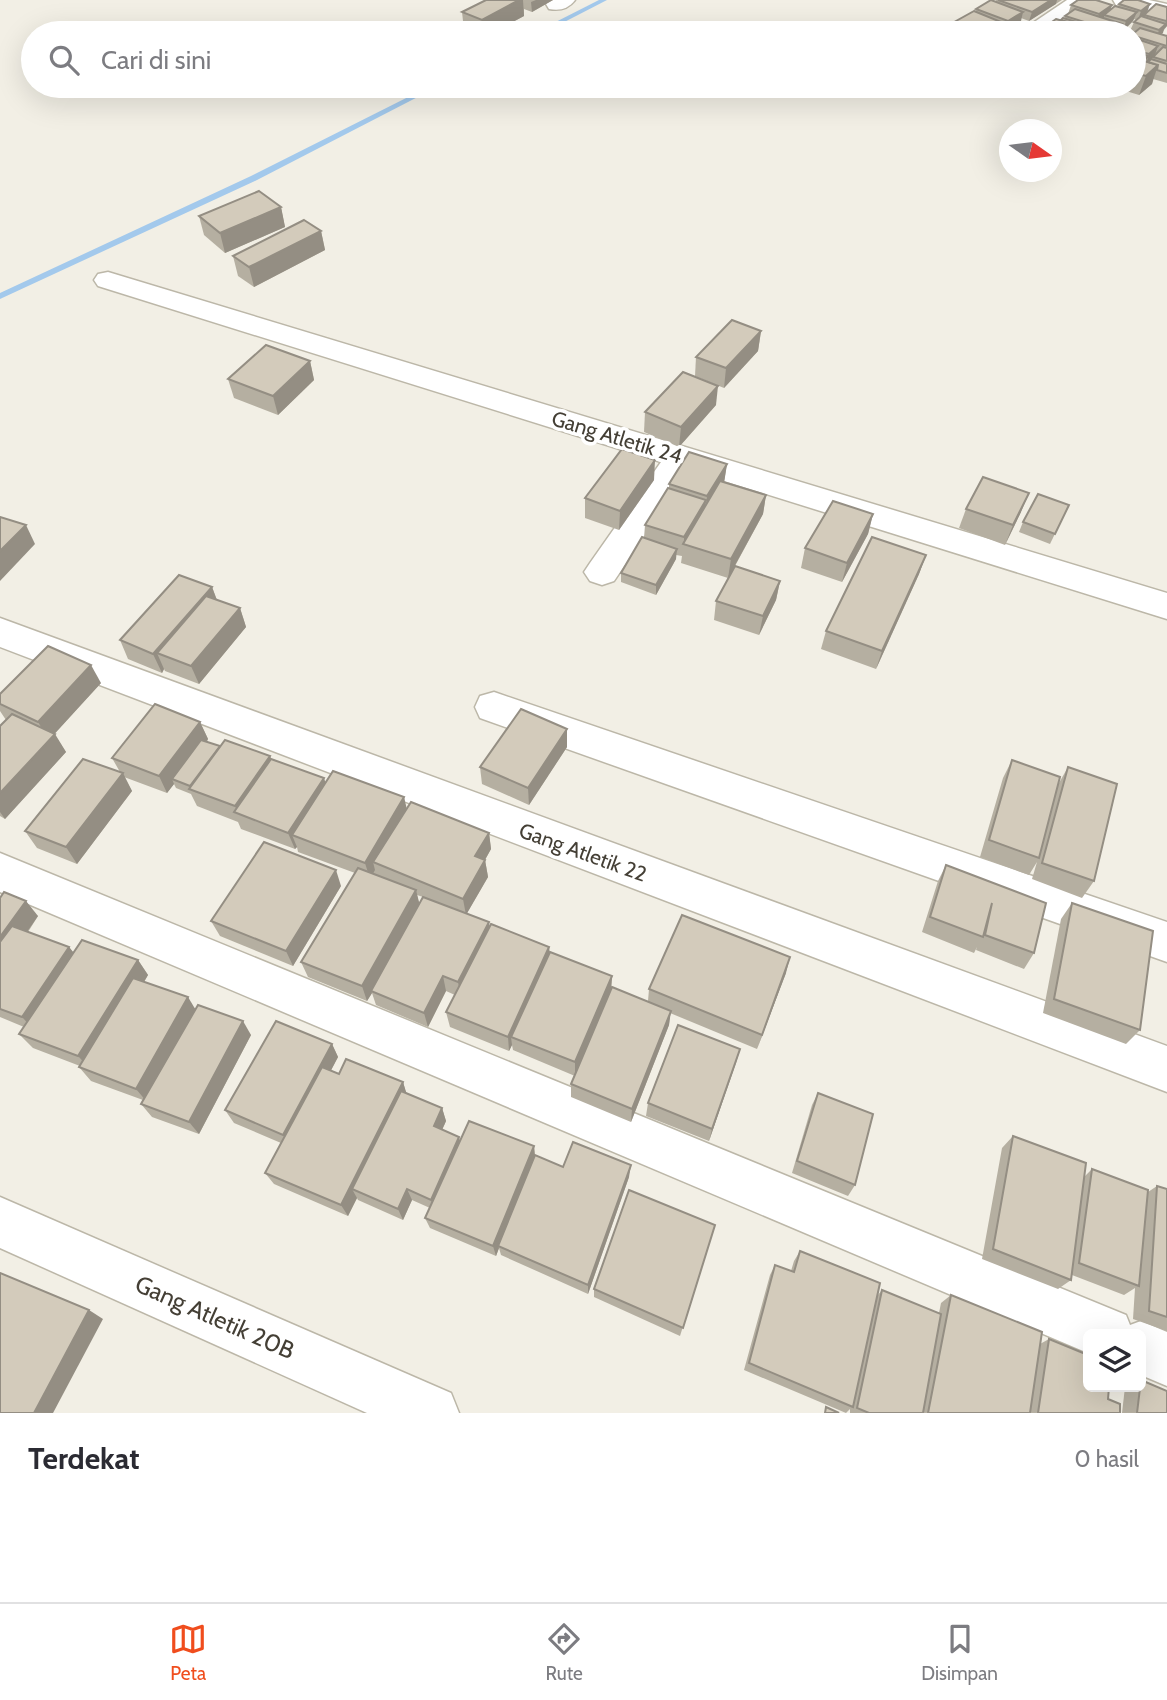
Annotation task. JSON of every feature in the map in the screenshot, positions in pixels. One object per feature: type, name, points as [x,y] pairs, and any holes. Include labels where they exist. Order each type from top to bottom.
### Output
[{"type":"street","points":[[1048,21],[1082,0]]},
{"type":"street","points":[[1124,0],[1167,11]]},
{"type":"street","name":"Gang Atletik 24","points":[[108,281],[1167,606]]},
{"type":"street","points":[[602,572],[682,456]]},
{"type":"street","name":"Gang Atletik 22","points":[[0,632],[1167,1069]]},
{"type":"street","points":[[494,708],[1167,942]]},
{"type":"street","points":[[0,872],[1095,1329]]},
{"type":"street","name":"Gang Atletik 20B","points":[[0,1222],[431,1413]]},
{"type":"street","points":[[1146,1350],[1167,1359]]},
{"type":"building","points":[[486,0],[519,0],[482,20],[462,12]]},
{"type":"building","points":[[991,0],[1023,12],[1008,21],[976,9]]},
{"type":"building","points":[[998,0],[1051,0],[1032,12]]},
{"type":"building","points":[[1078,0],[1096,0],[1112,5],[1099,14],[1071,5]]},
{"type":"building","points":[[1124,0],[1138,0],[1150,4],[1141,11],[1119,4]]},
{"type":"building","points":[[1156,4],[1167,7],[1166,21],[1144,15]]},
{"type":"building","points":[[1115,6],[1137,12],[1126,21],[1104,15]]},
{"type":"building","points":[[1075,9],[1113,21],[1081,21],[1065,16]]},
{"type":"building","points":[[974,11],[999,21],[956,21]]},
{"type":"building","points":[[1141,16],[1166,24],[1159,30],[1146,26],[1146,21],[1135,21]]},
{"type":"building","points":[[1146,30],[1167,36],[1167,46],[1146,40]]},
{"type":"building","points":[[1146,42],[1158,46],[1149,54],[1146,53]]},
{"type":"building","points":[[1163,47],[1167,48],[1167,61],[1153,57]]},
{"type":"building","points":[[1151,59],[1167,64],[1167,73],[1157,70],[1158,65],[1148,62]]},
{"type":"building","points":[[1146,62],[1158,65],[1146,76]]},
{"type":"building","points":[[259,191],[281,207],[220,233],[199,216]]},
{"type":"building","points":[[304,220],[321,231],[249,267],[233,256]]},
{"type":"building","points":[[732,320],[761,331],[726,368],[696,357]]},
{"type":"building","points":[[266,345],[310,361],[273,396],[228,379]]},
{"type":"building","points":[[683,372],[718,386],[681,427],[645,412]]},
{"type":"building","points":[[622,449],[655,460],[620,511],[585,498]]},
{"type":"building","points":[[689,452],[727,464],[707,496],[669,484]]},
{"type":"building","points":[[983,477],[1029,493],[1013,525],[966,509]]},
{"type":"building","points":[[720,481],[766,495],[731,559],[683,544]]},
{"type":"building","points":[[668,488],[706,500],[684,537],[645,525]]},
{"type":"building","points":[[1038,494],[1069,505],[1055,534],[1023,522]]},
{"type":"building","points":[[833,501],[873,514],[847,563],[805,548]]},
{"type":"building","points":[[0,517],[26,525],[0,551]]},
{"type":"building","points":[[642,537],[677,549],[656,585],[621,573]]},
{"type":"building","points":[[872,537],[926,555],[882,651],[826,631]]},
{"type":"building","points":[[735,566],[780,581],[763,616],[716,601]]},
{"type":"building","points":[[179,575],[212,587],[153,654],[120,640]]},
{"type":"building","points":[[206,596],[240,608],[191,666],[157,653]]},
{"type":"building","points":[[48,646],[91,665],[38,722],[0,704],[0,694]]},
{"type":"building","points":[[155,704],[200,722],[159,776],[112,758]]},
{"type":"building","points":[[521,709],[567,729],[528,788],[480,767]]},
{"type":"building","points":[[12,714],[55,734],[0,793],[0,726]]},
{"type":"building","points":[[201,740],[220,746],[190,786],[172,779]]},
{"type":"building","points":[[225,740],[270,756],[235,806],[189,789]]},
{"type":"building","points":[[83,759],[123,773],[66,847],[25,831]]},
{"type":"building","points":[[271,759],[324,778],[288,833],[234,812]]},
{"type":"building","points":[[1012,760],[1060,777],[1039,858],[989,840]]},
{"type":"building","points":[[1068,767],[1117,784],[1094,881],[1042,863]]},
{"type":"building","points":[[333,771],[404,797],[365,863],[292,835]]},
{"type":"building","points":[[411,802],[489,833],[475,856],[485,860],[463,899],[373,862]]},
{"type":"building","points":[[264,842],[336,870],[286,951],[211,921]]},
{"type":"building","points":[[946,865],[1046,903],[1034,953],[985,935],[992,903],[983,937],[930,917]]},
{"type":"building","points":[[358,868],[416,890],[362,986],[301,962]]},
{"type":"building","points":[[4,892],[26,901],[0,937],[0,898]]},
{"type":"building","points":[[423,897],[489,922],[458,982],[443,976],[424,1013],[371,991]]},
{"type":"building","points":[[1072,903],[1153,931],[1140,1030],[1054,999]]},
{"type":"building","points":[[682,915],[790,957],[762,1035],[649,989]]},
{"type":"building","points":[[491,924],[549,947],[508,1037],[446,1012]]},
{"type":"building","points":[[12,926],[69,947],[22,1017],[0,1009],[0,942]]},
{"type":"building","points":[[82,940],[138,960],[78,1056],[19,1034]]},
{"type":"building","points":[[550,952],[612,976],[575,1062],[511,1037]]},
{"type":"building","points":[[133,978],[188,997],[136,1089],[79,1067]]},
{"type":"building","points":[[612,987],[671,1011],[632,1109],[571,1084]]},
{"type":"building","points":[[198,1005],[243,1021],[189,1122],[141,1104]]},
{"type":"building","points":[[276,1021],[332,1044],[283,1135],[225,1110]]},
{"type":"building","points":[[678,1025],[740,1049],[712,1129],[648,1103]]},
{"type":"building","points":[[346,1059],[403,1082],[341,1205],[265,1173],[322,1067],[339,1074]]},
{"type":"building","points":[[401,1091],[442,1108],[434,1126],[459,1137],[431,1200],[407,1189],[398,1209],[352,1189]]},
{"type":"building","points":[[818,1093],[873,1114],[855,1185],[797,1161]]},
{"type":"building","points":[[469,1121],[534,1146],[493,1246],[425,1218]]},
{"type":"building","points":[[1013,1136],[1086,1163],[1071,1280],[993,1249]]},
{"type":"building","points":[[573,1142],[631,1165],[588,1285],[498,1246],[535,1155],[563,1167]]},
{"type":"building","points":[[1092,1169],[1148,1190],[1139,1286],[1079,1263]]},
{"type":"building","points":[[1157,1186],[1167,1189],[1167,1317],[1149,1311]]},
{"type":"building","points":[[629,1190],[715,1225],[683,1328],[594,1289]]},
{"type":"building","points":[[800,1251],[880,1283],[853,1407],[749,1363],[775,1265],[794,1272]]},
{"type":"building","points":[[0,1273],[89,1310],[34,1413],[0,1413]]},
{"type":"building","points":[[882,1290],[941,1314],[923,1413],[869,1413],[857,1408]]},
{"type":"building","points":[[951,1295],[1042,1332],[1030,1413],[928,1413]]},
{"type":"building","points":[[1049,1339],[1083,1353],[1083,1392],[1109,1392],[1108,1399],[1120,1404],[1120,1413],[1038,1413]]},
{"type":"building","points":[[1146,1382],[1167,1391],[1167,1413],[1137,1413],[1140,1392],[1146,1392]]},
{"type":"building","points":[[826,1407],[839,1413],[825,1413]]},
{"type":"waterway","points":[[562,21],[604,0]]},
{"type":"waterway","points":[[0,296],[254,178],[411,98]]}]
